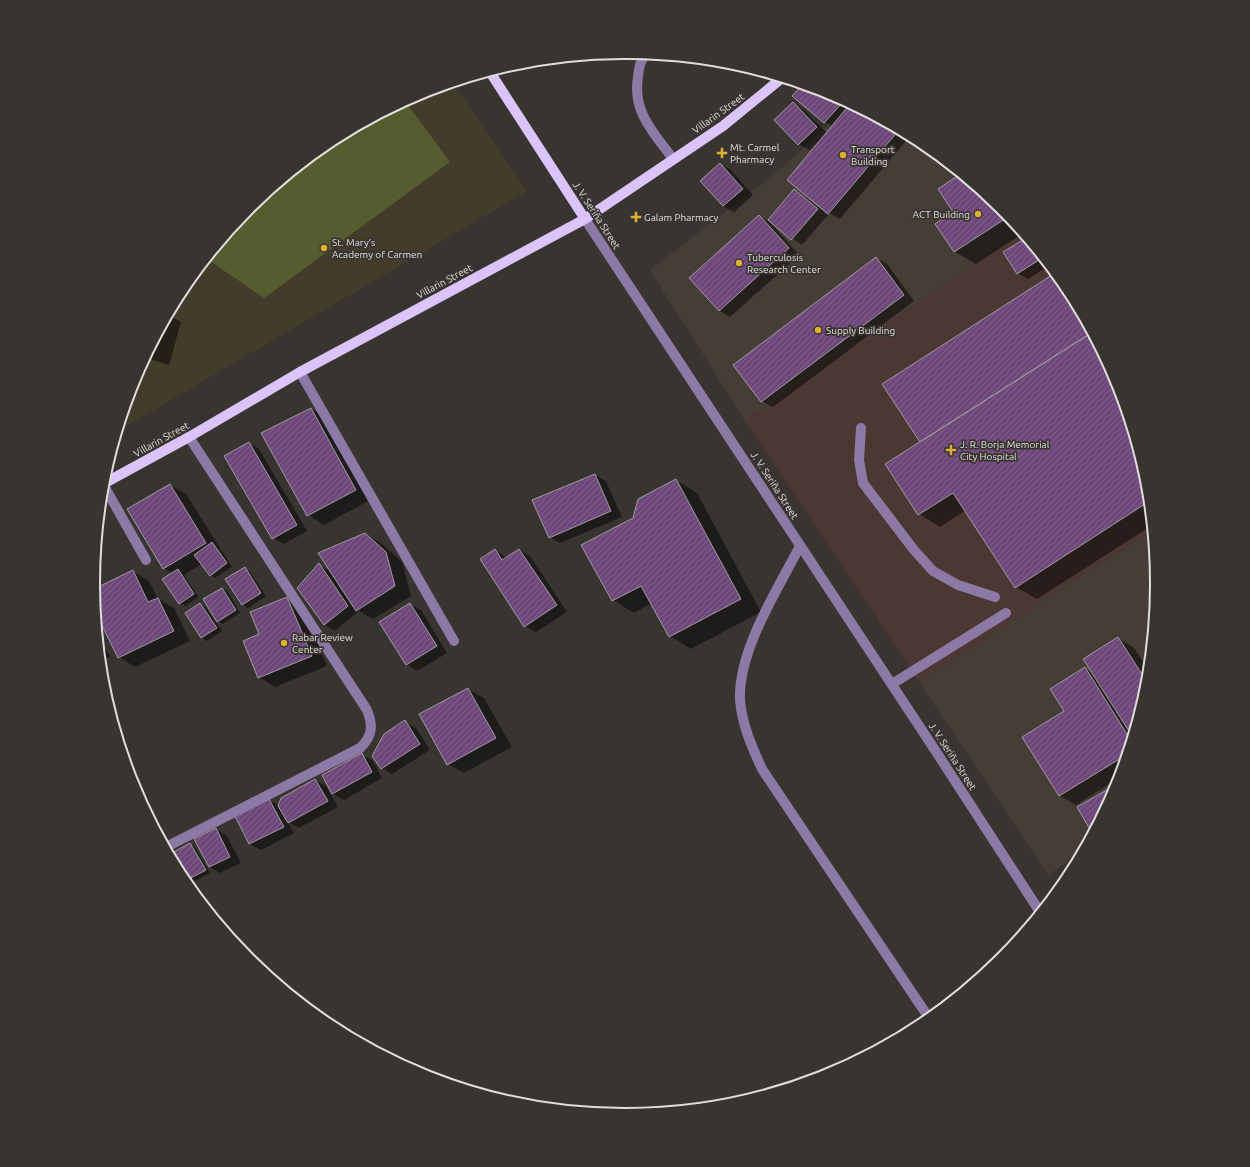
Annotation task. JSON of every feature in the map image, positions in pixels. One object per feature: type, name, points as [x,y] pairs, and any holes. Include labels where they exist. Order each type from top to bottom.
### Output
[{"type":"main road","name":"J. V. Seriña Street","points":[[493,76],[585,219]]},
{"type":"main road","name":"Villarin Street","points":[[111,479],[189,437],[300,372],[585,219],[723,126],[777,82]]},
{"type":"street","points":[[641,59],[636,88],[638,106],[644,119],[673,160]]},
{"type":"street","name":"J. V. Seriña Street","points":[[585,219],[892,684],[1037,908]]},
{"type":"street","points":[[300,372],[454,641]]},
{"type":"street","points":[[861,428],[859,460],[864,483],[914,550],[933,571],[958,585],[995,597]]},
{"type":"street","points":[[170,845],[360,748],[367,741],[371,732],[372,722],[367,710],[189,437]]},
{"type":"street","points":[[109,494],[146,560]]},
{"type":"street","points":[[800,546],[757,629],[742,672],[740,700],[744,725],[762,769],[926,1013]]},
{"type":"street","points":[[892,684],[1006,613]]},
{"type":"shaded area","name":"St. Mary’s Academy of Carmen","points":[[456,87],[527,191],[124,427],[140,383],[171,321],[209,264],[254,213],[279,189],[334,147],[363,129],[393,113]]},
{"type":"shaded area","points":[[843,107],[887,129],[944,167],[971,189],[1016,235],[745,421],[650,270],[775,174],[824,129]]},
{"type":"shaded area","name":"J. R. Borja Memorial City Hospital","points":[[1016,235],[1041,264],[1061,292],[1079,321],[1110,383],[1132,448],[1145,515],[1147,534],[919,682],[745,421]]},
{"type":"shaded area","points":[[1147,534],[1150,584],[1148,618],[1145,652],[1132,719],[1110,784],[1079,846],[1070,861],[1048,875],[919,682]]},
{"type":"green space","points":[[409,106],[450,162],[264,298],[211,262],[254,213],[279,189],[306,167],[363,129]]},
{"type":"building","points":[[799,89],[840,105],[824,123],[792,96]]},
{"type":"building","points":[[793,102],[817,127],[798,145],[774,120]]},
{"type":"building","name":"Transport Building","points":[[846,108],[895,134],[828,214],[787,180]]},
{"type":"building","points":[[720,163],[743,189],[723,206],[700,181]]},
{"type":"building","name":"ACT Building","points":[[956,177],[971,189],[1003,220],[954,252],[935,224],[953,212],[938,189]]},
{"type":"building","points":[[794,189],[818,209],[791,240],[768,220]]},
{"type":"building","name":"Tuberculosis Research Center","points":[[759,215],[789,248],[719,311],[689,278]]},
{"type":"building","points":[[1021,241],[1038,261],[1017,274],[1003,252]]},
{"type":"building","name":"Supply Building","points":[[876,257],[904,295],[761,402],[733,365]]},
{"type":"building","points":[[1050,276],[1079,321],[1087,336],[920,442],[882,384]]},
{"type":"building","points":[[1087,336],[1110,383],[1122,415],[1132,448],[1143,505],[1015,588],[953,493],[918,515],[885,464]]},
{"type":"building","points":[[311,408],[356,490],[307,516],[261,433]]},
{"type":"building","points":[[249,442],[297,525],[272,539],[224,456]]},
{"type":"building","points":[[595,474],[611,511],[549,538],[532,500]]},
{"type":"building","points":[[676,479],[741,599],[669,637],[641,586],[612,601],[581,545],[633,518],[638,499]]},
{"type":"building","points":[[170,484],[206,543],[163,569],[127,509]]},
{"type":"building","points":[[365,533],[386,552],[395,586],[356,611],[318,553]]},
{"type":"building","points":[[212,542],[227,563],[210,576],[194,555]]},
{"type":"building","points":[[495,549],[502,560],[519,549],[557,605],[524,627],[480,559]]},
{"type":"building","points":[[319,563],[348,606],[324,625],[297,588]]},
{"type":"building","points":[[245,567],[261,593],[242,605],[225,579]]},
{"type":"building","points":[[178,569],[194,594],[179,604],[162,579]]},
{"type":"building","points":[[133,570],[148,602],[158,598],[174,631],[118,658],[103,627],[100,586]]},
{"type":"building","points":[[222,588],[236,610],[217,622],[203,599]]},
{"type":"building","points":[[287,597],[312,656],[258,678],[243,641],[259,634],[250,612]]},
{"type":"building","points":[[200,603],[217,628],[201,638],[185,613]]},
{"type":"building","points":[[410,603],[437,646],[406,665],[379,622]]},
{"type":"building","points":[[1118,637],[1141,673],[1129,731],[1083,659]]},
{"type":"building","points":[[1085,667],[1127,735],[1119,759],[1059,796],[1022,737],[1064,711],[1050,689]]},
{"type":"building","points":[[468,688],[496,738],[447,765],[419,714]]},
{"type":"building","points":[[405,720],[420,744],[381,769],[372,756],[384,734]]},
{"type":"building","points":[[362,753],[372,772],[332,794],[322,775]]},
{"type":"building","points":[[315,779],[328,801],[288,823],[278,806],[281,798]]},
{"type":"building","points":[[1107,790],[1089,827],[1077,807]]},
{"type":"building","points":[[269,799],[284,827],[249,844],[235,816]]},
{"type":"building","points":[[216,828],[230,857],[209,867],[194,839]]},
{"type":"building","points":[[190,843],[206,870],[191,878],[174,852]]},
{"type":"place","name":"Mt. Carmel Pharmacy","points":[[722,153]]},
{"type":"place","name":"Transport Building","points":[[843,155]]},
{"type":"place","name":"ACT Building","points":[[978,214]]},
{"type":"place","name":"Galam Pharmacy","points":[[636,217]]},
{"type":"place","name":"St. Mary’s Academy of Carmen","points":[[324,248]]},
{"type":"place","name":"Tuberculosis Research Center","points":[[739,263]]},
{"type":"place","name":"Supply Building","points":[[818,330]]},
{"type":"place","name":"J. R. Borja Memorial City Hospital","points":[[951,450]]},
{"type":"place","name":"Rabar Review Center","points":[[284,643]]}]
